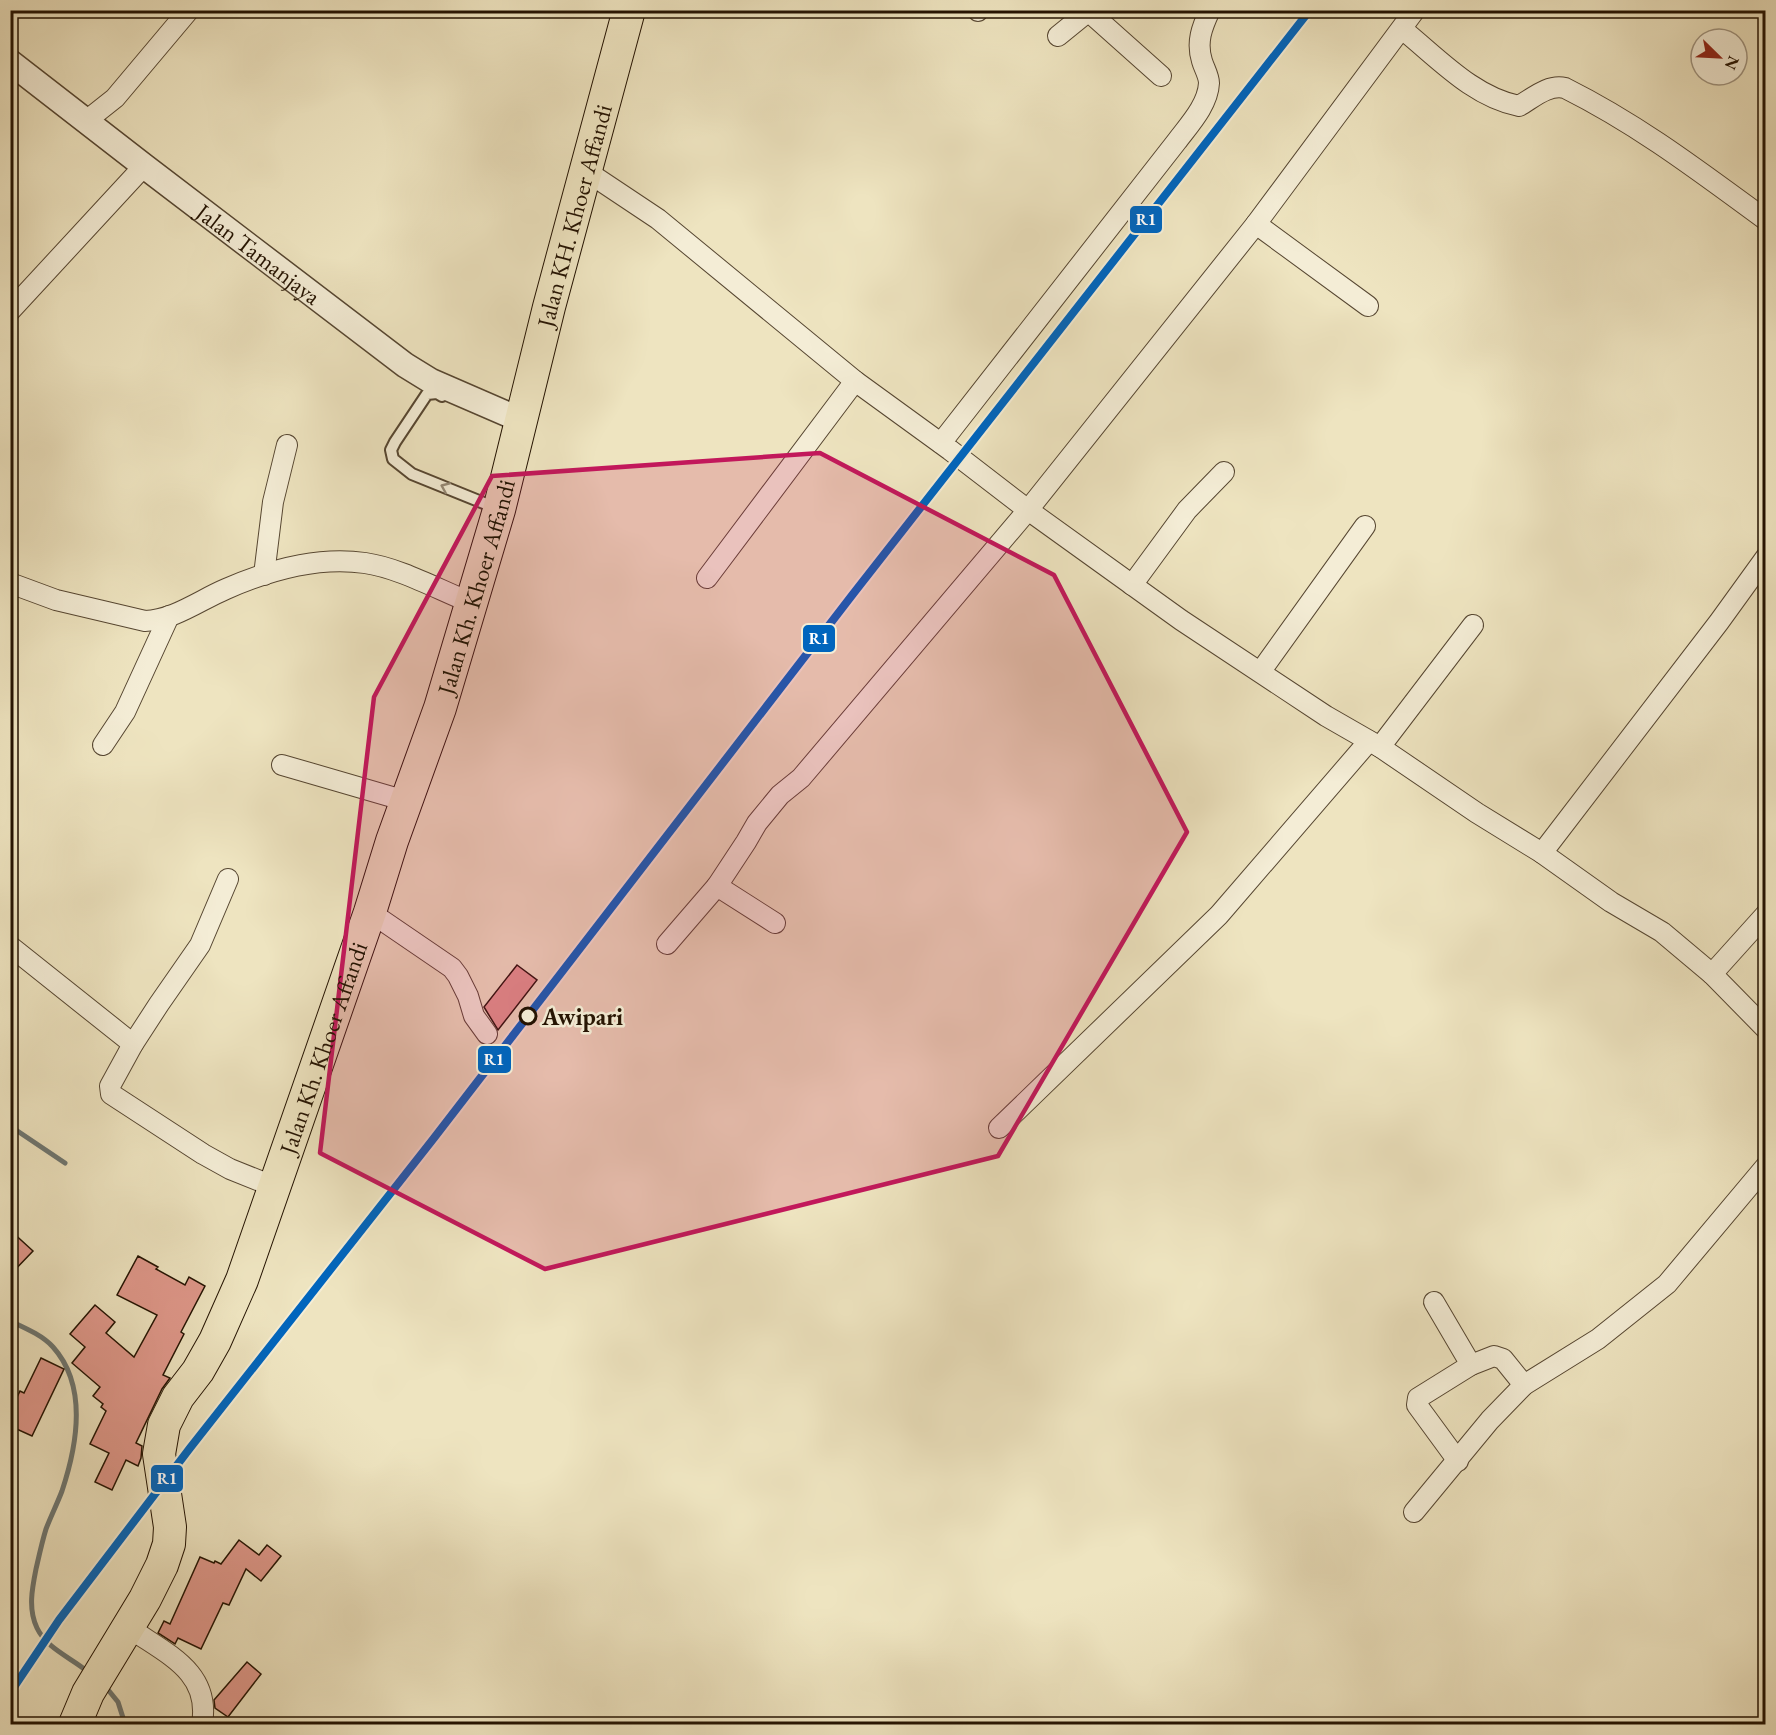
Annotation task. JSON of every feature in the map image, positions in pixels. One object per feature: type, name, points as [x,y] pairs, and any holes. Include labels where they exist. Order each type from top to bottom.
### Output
[{"type":"main road","name":"Jalan KH. Khoer Affandi","points":[[515,427],[629,10]]},
{"type":"main road","name":"Jalan Kh. Khoer Affandi","points":[[75,1725],[88,1693],[155,1582],[169,1544],[170,1527],[159,1454],[164,1425],[178,1397],[198,1371],[227,1316],[275,1187],[370,912],[392,841],[440,708],[499,510],[515,427]]},
{"type":"street","points":[[86,122],[115,98],[171,28],[189,10]]},
{"type":"street","points":[[945,446],[1198,111],[1205,99],[1209,82],[1199,45],[1200,30],[1210,10]]},
{"type":"street","points":[[667,944],[717,886],[757,823],[780,795],[801,778],[1028,510],[1256,224],[1415,10]]},
{"type":"street","points":[[1058,36],[1088,11],[1161,76]]},
{"type":"street","points":[[1402,29],[1469,84],[1499,101],[1519,106],[1557,86],[1606,108],[1656,140],[1766,220]]},
{"type":"street","name":"Jalan Tamanjaya","points":[[10,62],[417,373],[515,427]]},
{"type":"street","points":[[10,311],[144,166]]},
{"type":"street","points":[[586,171],[658,219],[855,381],[1181,620],[1326,716],[1375,744],[1477,813],[1542,853],[1611,902],[1662,932],[1712,974],[1766,1029]]},
{"type":"street","points":[[1256,224],[1368,306]]},
{"type":"street","points":[[707,578],[855,381]]},
{"type":"street","points":[[264,575],[273,502],[287,446]]},
{"type":"street","points":[[1132,585],[1186,510],[1224,472]]},
{"type":"street","points":[[1261,671],[1365,526]]},
{"type":"street","points":[[1542,853],[1766,557]]},
{"type":"street","points":[[10,582],[56,600],[145,621],[169,616],[226,589],[264,575],[309,564],[340,560],[367,563],[404,575],[472,603]]},
{"type":"street","points":[[103,745],[125,712],[169,616]]},
{"type":"street","points":[[999,1128],[1219,915],[1375,744],[1473,625]]},
{"type":"street","points":[[282,765],[406,801]]},
{"type":"street","points":[[228,879],[200,945],[133,1044],[110,1086],[111,1094],[203,1154],[230,1169],[275,1187]]},
{"type":"street","points":[[717,886],[776,923]]},
{"type":"street","points":[[370,912],[452,968],[468,996],[474,1016],[487,1034]]},
{"type":"street","points":[[1712,974],[1766,914]]},
{"type":"street","points":[[10,946],[133,1044]]},
{"type":"street","points":[[1414,1512],[1490,1420],[1524,1385],[1598,1339],[1667,1284],[1766,1166]]},
{"type":"street","points":[[1434,1302],[1471,1365]]},
{"type":"street","points":[[1458,1461],[1417,1405],[1421,1395],[1471,1365],[1498,1356],[1524,1385]]},
{"type":"street","points":[[128,1627],[192,1674],[203,1700],[202,1725]]},
{"type":"lane","points":[[488,418],[437,393],[428,394],[391,450],[393,459],[412,474],[499,510]]},
{"type":"highlighted area","points":[[820,453],[1054,575],[1187,832],[998,1156],[545,1269],[320,1153],[374,697],[492,476]]},
{"type":"building","points":[[517,965],[537,980],[498,1030],[484,1007]]},
{"type":"building","points":[[10,1230],[33,1251],[10,1275]]},
{"type":"building","points":[[138,1256],[185,1285],[189,1277],[205,1286],[181,1332],[184,1334],[163,1375],[170,1378],[162,1389],[136,1443],[142,1446],[138,1466],[126,1460],[112,1490],[95,1482],[109,1453],[90,1444],[106,1411],[101,1407],[103,1404],[93,1396],[100,1387],[72,1363],[85,1347],[70,1334],[95,1305],[115,1322],[106,1333],[134,1357],[157,1315],[117,1295]]},
{"type":"building","points":[[41,1358],[64,1369],[32,1436],[10,1426],[10,1412],[20,1391],[24,1393]]},
{"type":"building","points":[[239,1540],[259,1555],[267,1545],[281,1556],[261,1581],[246,1569],[229,1605],[223,1603],[201,1649],[178,1638],[175,1644],[158,1633],[164,1621],[170,1624],[200,1557],[221,1564]]},
{"type":"building","points":[[247,1662],[261,1674],[228,1717],[215,1708],[214,1700]]},
{"type":"waterway","points":[[10,1126],[65,1163]]},
{"type":"waterway","points":[[10,1321],[49,1343],[64,1363],[71,1380],[76,1417],[72,1455],[62,1491],[43,1539],[33,1584],[32,1614],[37,1628],[47,1642],[88,1672]]},
{"type":"waterway","points":[[105,1686],[118,1702],[125,1724]]},
{"type":"transit line","name":"R1","points":[[10,1693],[59,1620],[190,1448],[434,1138],[853,594],[1310,10]]},
{"type":"place","name":"Awipari","points":[[528,1016]]}]
